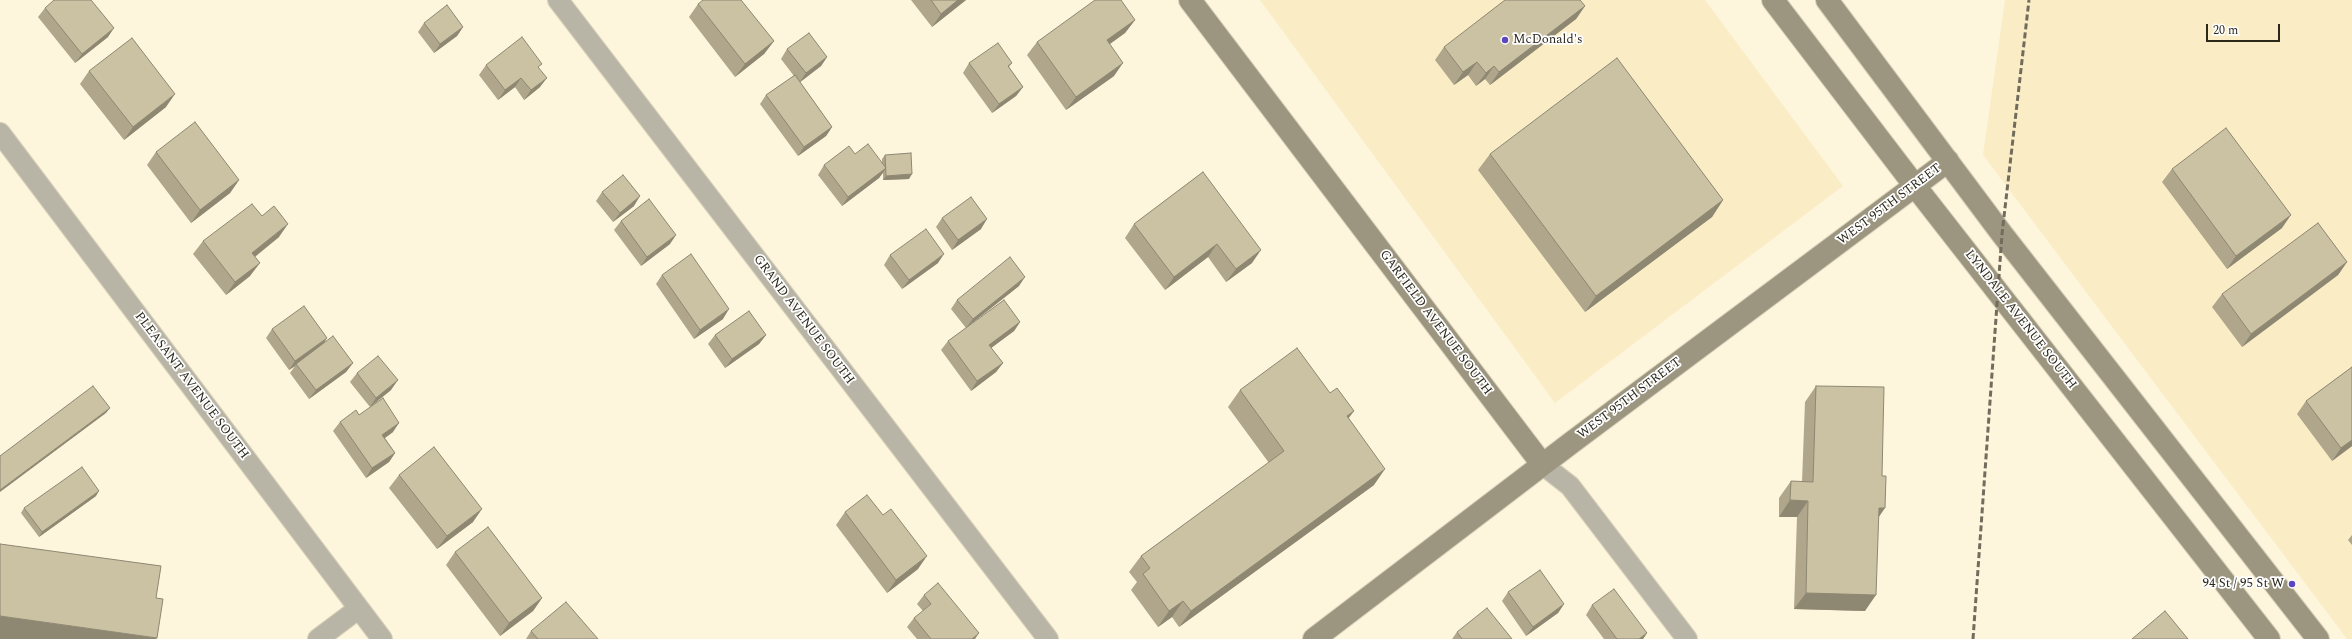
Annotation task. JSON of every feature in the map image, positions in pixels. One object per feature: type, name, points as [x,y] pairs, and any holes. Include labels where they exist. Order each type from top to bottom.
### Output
[{"type":"main road","name":"GARFIELD AVENUE SOUTH","points":[[1190,0],[1542,464]]},
{"type":"main road","name":"LYNDALE AVENUE SOUTH","points":[[1773,0],[1915,186],[2269,639]]},
{"type":"main road","points":[[1827,0],[2002,234],[2318,639]]},
{"type":"main road","name":"WEST 95TH STREET","points":[[1314,639],[1542,464],[1948,161]]},
{"type":"street","name":"GRAND AVENUE SOUTH","points":[[558,0],[1048,639]]},
{"type":"street","name":"PLEASANT AVENUE SOUTH","points":[[0,132],[382,639]]},
{"type":"street","name":"GARFIELD AVENUE SOUTH","points":[[1542,464],[1570,486],[1687,639]]},
{"type":"street","points":[[318,639],[358,609]]},
{"type":"shaded area","points":[[1260,0],[1705,0],[1843,186],[1555,403]]},
{"type":"shaded area","points":[[2005,0],[2352,0],[2352,639],[2347,639],[1983,155]]},
{"type":"building","points":[[54,0],[91,0],[114,28],[82,54],[45,8]]},
{"type":"building","points":[[703,0],[741,0],[774,41],[745,64],[698,4]]},
{"type":"building","points":[[931,0],[958,0],[941,14]]},
{"type":"building","points":[[1095,0],[1121,0],[1135,20],[1107,40],[1123,63],[1076,97],[1037,42]]},
{"type":"building","name":"McDonald's","points":[[1505,0],[1580,0],[1585,6],[1499,72],[1494,66],[1486,73],[1477,62],[1463,72],[1444,47]]},
{"type":"building","points":[[447,5],[463,27],[440,44],[424,23]]},
{"type":"building","points":[[809,33],[827,57],[806,73],[787,49]]},
{"type":"building","points":[[522,37],[542,64],[538,67],[547,78],[531,90],[521,78],[505,90],[486,65]]},
{"type":"building","points":[[132,38],[175,94],[133,127],[89,71]]},
{"type":"building","points":[[998,43],[1012,63],[1008,66],[1023,87],[999,104],[969,63]]},
{"type":"building","points":[[1617,58],[1723,200],[1596,296],[1490,154]]},
{"type":"building","points":[[795,75],[832,127],[804,147],[766,95]]},
{"type":"building","points":[[195,122],[239,180],[200,210],[156,152]]},
{"type":"building","points":[[2226,128],[2291,215],[2236,256],[2172,169]]},
{"type":"building","points":[[868,144],[886,168],[848,197],[824,165],[849,146],[855,154]]},
{"type":"building","points":[[911,153],[912,174],[886,176],[885,155]]},
{"type":"building","points":[[1203,172],[1261,250],[1236,269],[1217,244],[1174,277],[1134,224]]},
{"type":"building","points":[[623,175],[640,196],[620,213],[602,192]]},
{"type":"building","points":[[971,197],[987,219],[958,240],[942,218]]},
{"type":"building","points":[[649,199],[676,235],[647,257],[621,221]]},
{"type":"building","points":[[252,204],[262,216],[274,206],[288,224],[252,253],[260,263],[235,282],[203,241]]},
{"type":"building","points":[[2318,223],[2347,262],[2251,334],[2222,294]]},
{"type":"building","points":[[926,229],[944,254],[909,280],[890,255]]},
{"type":"building","points":[[691,254],[729,309],[700,330],[662,275]]},
{"type":"building","points":[[1010,257],[1025,277],[973,319],[957,300]]},
{"type":"building","points":[[1004,300],[1020,322],[989,345],[1003,363],[977,381],[948,341]]},
{"type":"building","points":[[304,306],[327,338],[295,361],[272,329]]},
{"type":"building","points":[[749,311],[766,335],[732,359],[715,335]]},
{"type":"building","points":[[333,336],[353,363],[316,390],[296,364]]},
{"type":"building","points":[[1297,348],[1330,393],[1337,388],[1354,411],[1347,416],[1385,469],[1191,611],[1183,601],[1169,611],[1143,574],[1150,568],[1141,556],[1284,451],[1240,390]]},
{"type":"building","points":[[378,356],[398,380],[376,398],[357,373]]},
{"type":"building","points":[[2352,367],[2352,440],[2341,448],[2306,401]]},
{"type":"building","points":[[93,386],[110,408],[0,490],[0,456]]},
{"type":"building","points":[[1816,386],[1884,387],[1882,476],[1886,476],[1885,508],[1879,508],[1876,595],[1806,593],[1808,501],[1790,500],[1791,481],[1813,482]]},
{"type":"building","points":[[383,398],[399,423],[382,435],[395,453],[372,468],[340,422],[356,410],[359,415]]},
{"type":"building","points":[[434,447],[482,509],[447,536],[399,475]]},
{"type":"building","points":[[82,467],[99,491],[42,532],[24,508]]},
{"type":"building","points":[[867,495],[883,515],[891,509],[927,556],[896,580],[845,512]]},
{"type":"building","points":[[488,527],[542,598],[509,623],[455,552]]},
{"type":"building","points":[[0,544],[161,566],[156,598],[163,599],[157,638],[0,616]]},
{"type":"building","points":[[1540,570],[1564,604],[1533,627],[1508,592]]},
{"type":"building","points":[[938,583],[979,633],[972,639],[931,639],[914,618],[931,604],[924,595]]},
{"type":"building","points":[[1614,589],[1647,633],[1639,639],[1617,639],[1592,605]]},
{"type":"building","points":[[566,602],[598,639],[538,639],[531,631]]},
{"type":"building","points":[[1487,608],[1512,639],[1462,639],[1457,632]]},
{"type":"building","points":[[2165,611],[2188,639],[2132,639]]},
{"type":"railway","points":[[1973,639],[2002,234],[2029,0]]},
{"type":"place","name":"McDonald's","points":[[1505,40]]},
{"type":"place","name":"94 St / 95 St W","points":[[2292,584]]}]
